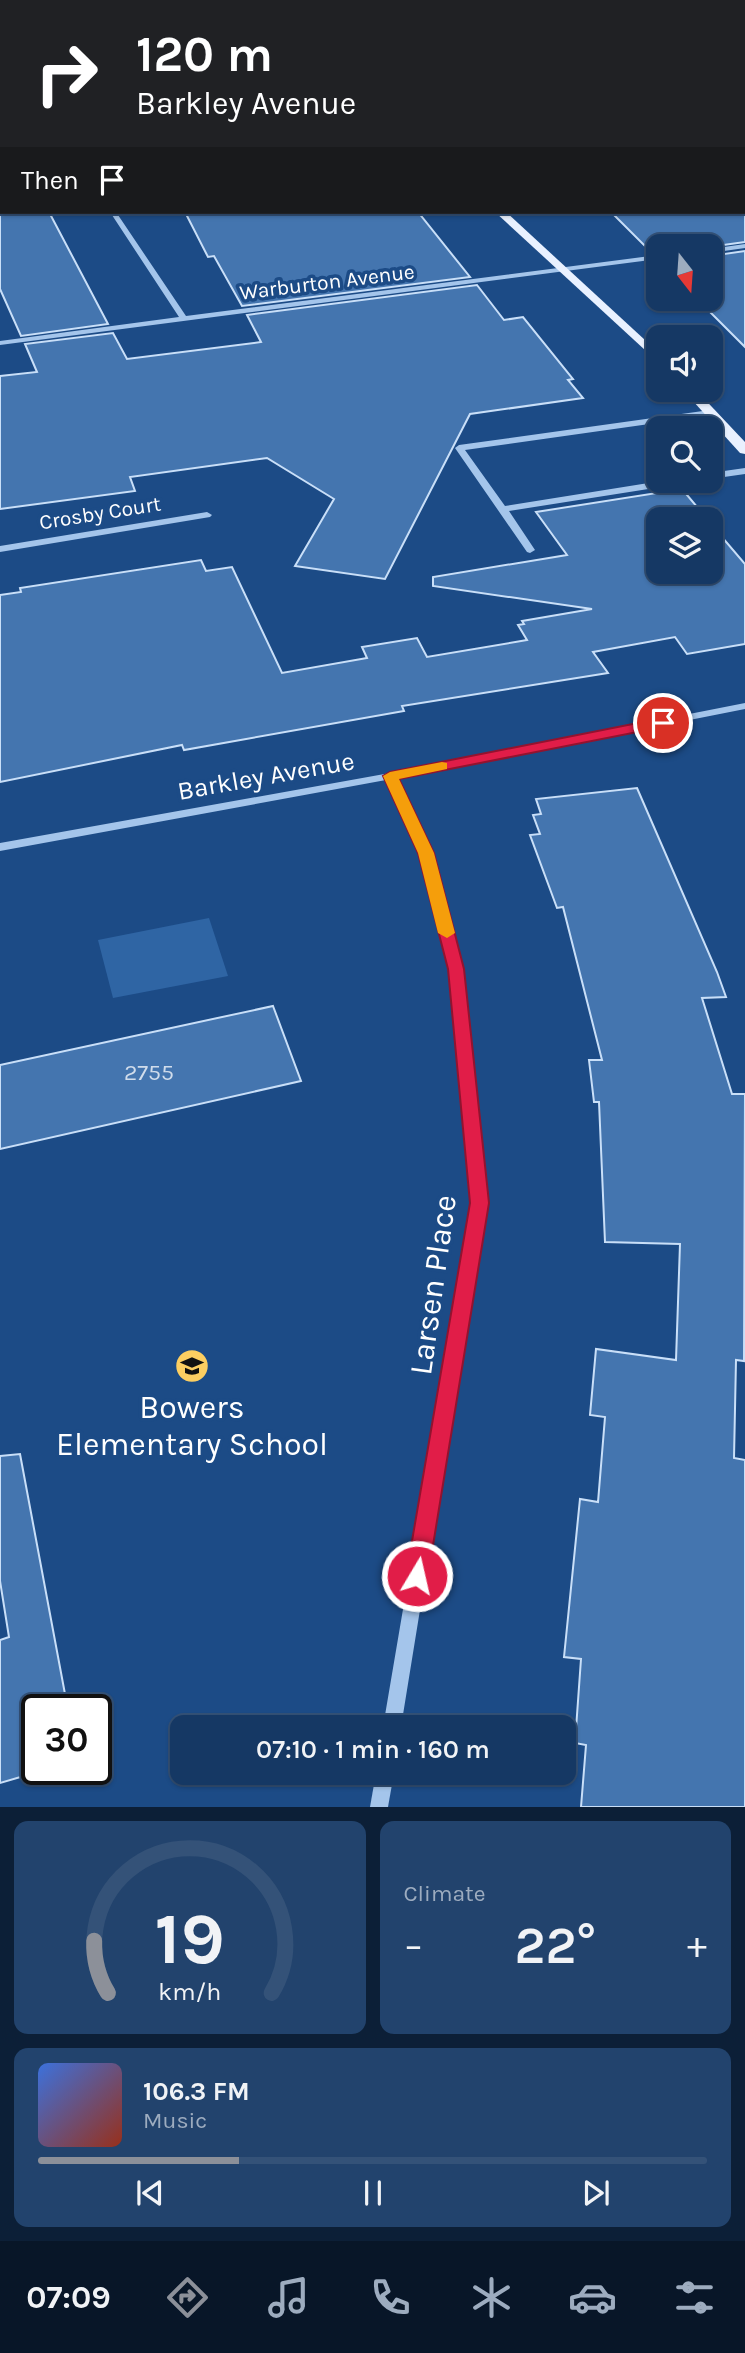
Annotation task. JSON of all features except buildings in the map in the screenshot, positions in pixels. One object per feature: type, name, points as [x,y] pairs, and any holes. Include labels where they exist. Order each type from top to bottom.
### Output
[{"type":"main road","points":[[502,214],[646,347]]},
{"type":"main road","points":[[700,402],[745,450]]},
{"type":"street","points":[[114,214],[184,319]]},
{"type":"street","points":[[723,249],[745,246]]},
{"type":"street","name":"Warburton Avenue","points":[[0,342],[646,258]]},
{"type":"street","points":[[530,550],[459,449],[710,413]]},
{"type":"street","points":[[723,475],[745,471]]},
{"type":"street","points":[[503,509],[646,486]]},
{"type":"street","name":"Crosby Court","points":[[0,549],[207,515]]},
{"type":"street","name":"Barkley Avenue","points":[[0,846],[390,776],[745,706]]},
{"type":"street","name":"Larsen Place","points":[[390,776],[426,853],[456,969],[479,1203],[394,1715]]},
{"type":"street","points":[[379,1807],[383,1785]]},
{"type":"shaded area","points":[[209,918],[228,976],[113,998],[98,940]]},
{"type":"slow traffic","points":[[442,766],[390,776],[426,853],[447,933]]},
{"type":"place","name":"Bowers Elementary School","points":[[192,1366]]},
{"type":"route","points":[[417,1576],[479,1203],[456,969],[426,853],[390,776],[663,723]]}]
